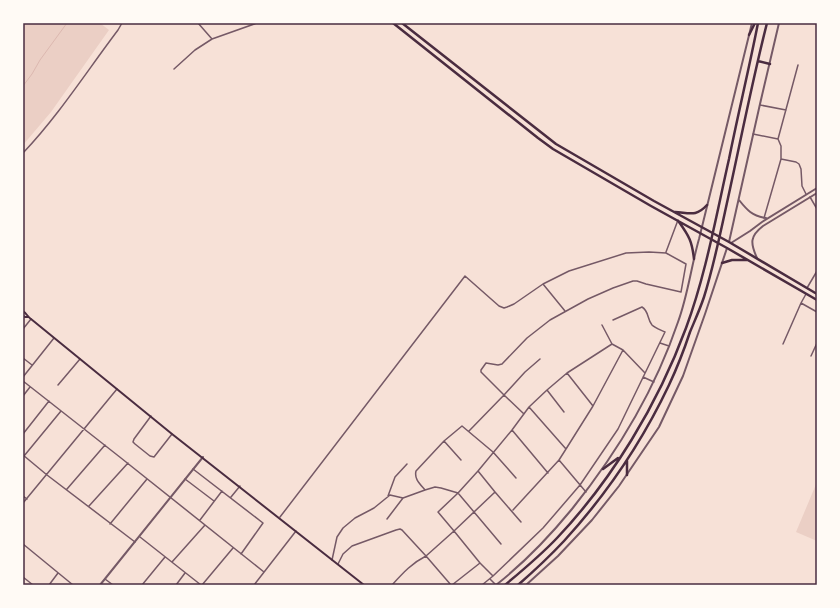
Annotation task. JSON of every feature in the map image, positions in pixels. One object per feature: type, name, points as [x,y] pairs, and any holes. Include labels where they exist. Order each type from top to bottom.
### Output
[{"type":"main road","points":[[393,23],[542,141],[651,206],[749,260],[817,300]]},
{"type":"main road","points":[[402,23],[556,144],[640,194],[730,242],[816,293]]},
{"type":"main road","points":[[749,35],[755,23]]},
{"type":"main road","points":[[505,585],[531,563],[557,537],[592,497],[635,434],[663,382],[696,299],[718,211],[758,23]]},
{"type":"main road","points":[[518,585],[563,542],[589,512],[619,472],[643,435],[669,385],[704,297],[767,23]]},
{"type":"main road","points":[[758,60],[770,64]]},
{"type":"main road","points":[[673,211],[693,214],[701,212],[707,206]]},
{"type":"main road","points":[[678,220],[690,237],[694,259]]},
{"type":"main road","points":[[722,263],[732,260],[749,260]]},
{"type":"main road","points":[[23,311],[172,434],[364,585]]},
{"type":"main road","points":[[23,316],[30,318]]},
{"type":"main road","points":[[603,469],[621,456]]},
{"type":"main road","points":[[627,460],[627,475]]},
{"type":"street","points":[[23,153],[64,104],[122,23]]},
{"type":"street","points":[[198,23],[212,39]]},
{"type":"street","points":[[174,69],[195,50],[212,39],[257,23]]},
{"type":"street","points":[[490,579],[496,585],[532,553],[555,529],[586,492],[603,469],[638,413],[654,382],[669,346],[686,298],[700,233],[752,23]]},
{"type":"street","points":[[730,242],[779,23]]},
{"type":"street","points":[[766,218],[781,159],[781,146],[778,139],[798,65]]},
{"type":"street","points":[[760,104],[786,110]]},
{"type":"street","points":[[753,134],[778,139]]},
{"type":"street","points":[[781,159],[799,164],[801,169],[802,186],[807,194]]},
{"type":"street","points":[[730,242],[766,218],[817,188]]},
{"type":"street","points":[[757,259],[752,248],[753,237],[756,231],[817,193]]},
{"type":"street","points":[[810,197],[817,209]]},
{"type":"street","points":[[739,200],[751,213],[766,218]]},
{"type":"street","points":[[666,253],[678,220]]},
{"type":"street","points":[[526,585],[558,556],[589,523],[627,475],[659,426],[683,376],[727,248]]},
{"type":"street","points":[[280,518],[465,276],[498,306],[504,308],[514,304],[543,284],[569,271],[626,253],[666,253],[686,264],[681,292],[637,281],[607,290],[550,320],[539,328],[502,364],[485,364],[481,370],[482,373],[524,414]]},
{"type":"street","points":[[807,288],[817,271]]},
{"type":"street","points":[[543,284],[565,311]]},
{"type":"street","points":[[783,344],[806,294]]},
{"type":"street","points":[[801,303],[817,312]]},
{"type":"street","points":[[482,585],[543,528],[580,485],[618,429],[665,332],[653,325],[646,310],[642,307],[613,320]]},
{"type":"street","points":[[23,329],[30,318]]},
{"type":"street","points":[[602,325],[612,344],[623,350],[645,373]]},
{"type":"street","points":[[23,377],[54,338]]},
{"type":"street","points":[[660,343],[669,346]]},
{"type":"street","points":[[811,356],[817,343]]},
{"type":"street","points":[[493,576],[480,563],[438,512],[478,471],[529,407],[567,373],[612,344]]},
{"type":"street","points":[[512,510],[559,460],[593,406],[623,350]]},
{"type":"street","points":[[23,358],[32,365]]},
{"type":"street","points":[[58,385],[80,359]]},
{"type":"street","points":[[469,431],[525,372],[540,360]]},
{"type":"street","points":[[567,373],[593,406]]},
{"type":"street","points":[[643,377],[654,382]]},
{"type":"street","points":[[23,381],[264,572]]},
{"type":"street","points":[[23,396],[30,387]]},
{"type":"street","points":[[23,503],[117,389]]},
{"type":"street","points":[[547,390],[564,412]]},
{"type":"street","points":[[23,434],[49,402]]},
{"type":"street","points":[[529,407],[566,449]]},
{"type":"street","points":[[62,411],[24,455],[47,475],[134,542]]},
{"type":"street","points":[[152,416],[134,439],[135,444],[150,456],[154,457],[172,434]]},
{"type":"street","points":[[425,490],[416,478],[416,471],[444,441],[462,426],[493,452],[516,478]]},
{"type":"street","points":[[512,430],[548,473]]},
{"type":"street","points":[[444,441],[461,460]]},
{"type":"street","points":[[66,490],[105,445]]},
{"type":"street","points":[[100,585],[203,457]]},
{"type":"street","points":[[559,460],[586,492]]},
{"type":"street","points":[[88,506],[128,463]]},
{"type":"street","points":[[332,560],[337,537],[343,528],[355,518],[374,508],[388,496],[396,477],[407,464]]},
{"type":"street","points":[[193,469],[263,523],[241,554]]},
{"type":"street","points":[[478,471],[521,522]]},
{"type":"street","points":[[110,524],[147,479]]},
{"type":"street","points":[[185,479],[214,501]]},
{"type":"street","points":[[230,498],[240,486]]},
{"type":"street","points":[[387,519],[403,498],[435,487],[441,488],[458,493],[501,544]]},
{"type":"street","points":[[200,521],[222,492]]},
{"type":"street","points":[[392,585],[406,569],[413,563],[426,556],[495,492]]},
{"type":"street","points":[[388,496],[392,495],[403,498]]},
{"type":"street","points":[[23,496],[27,499]]},
{"type":"street","points":[[172,562],[205,525]]},
{"type":"street","points":[[338,564],[348,548],[400,529],[404,531],[452,585],[480,563]]},
{"type":"street","points":[[254,585],[296,531]]},
{"type":"street","points":[[139,536],[202,585],[233,548]]},
{"type":"street","points":[[23,545],[73,585]]},
{"type":"street","points":[[142,585],[165,557]]},
{"type":"street","points":[[49,585],[58,573]]},
{"type":"street","points":[[176,585],[186,573]]},
{"type":"street","points":[[23,577],[33,585]]},
{"type":"street","points":[[105,579],[113,585]]},
{"type":"shaded area","points":[[100,23],[109,30],[51,112],[23,145],[23,24]]},
{"type":"shaded area","points":[[817,482],[817,541],[796,532]]},
{"type":"waterway","points":[[23,86],[67,23]]}]
